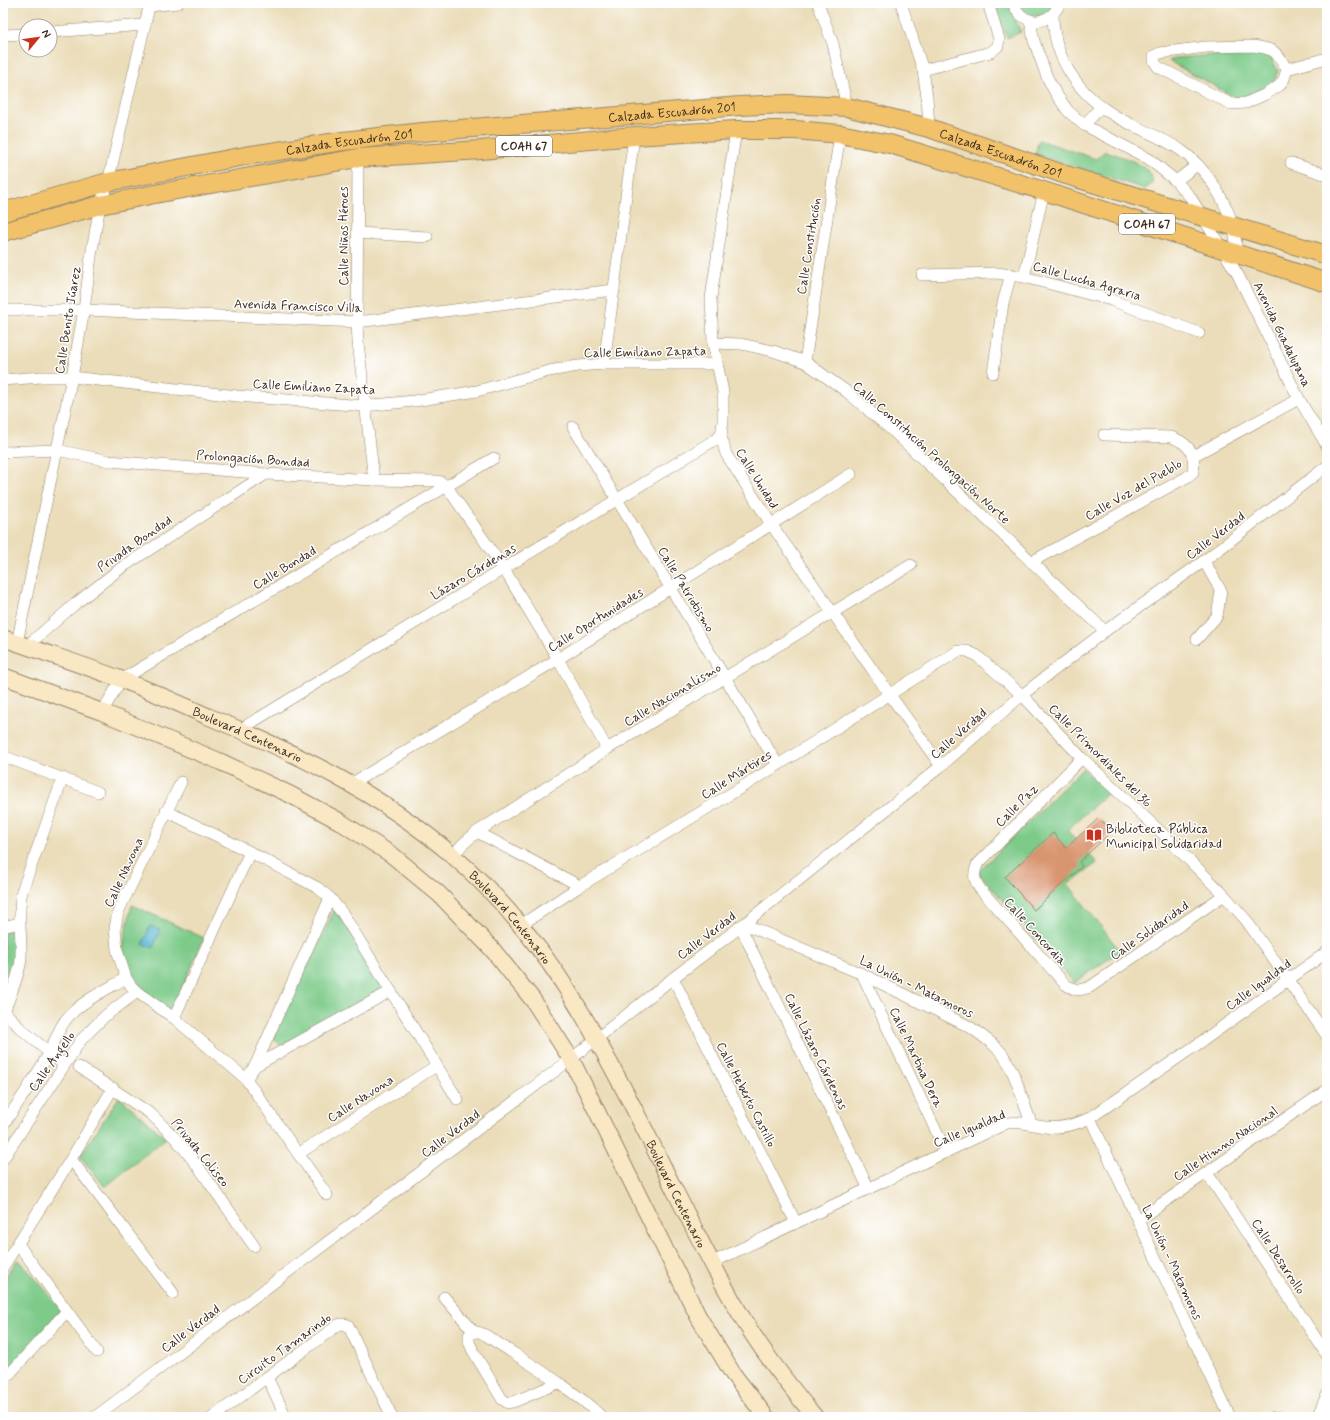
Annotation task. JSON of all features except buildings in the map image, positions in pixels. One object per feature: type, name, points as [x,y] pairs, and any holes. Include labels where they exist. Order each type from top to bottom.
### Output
[{"type":"main road","name":"Calzada Escuadrón 201","points":[[3,212],[108,182],[245,156],[343,141],[423,132],[740,106],[788,104],[848,107],[929,128],[1066,175],[1327,255]]},
{"type":"main road","name":"Calzada Escuadrón 201","points":[[3,232],[100,205],[358,158],[481,150],[634,136],[736,130],[795,130],[840,134],[890,144],[1051,193],[1327,283]]},
{"type":"main road","points":[[1051,193],[1066,175]]},
{"type":"main road","name":"Boulevard Centenario","points":[[16,643],[121,680],[298,755],[351,784],[409,822],[453,855],[491,892],[521,925],[561,980],[597,1039],[661,1161],[711,1263],[748,1327],[788,1384],[815,1417]]},
{"type":"main road","points":[[3,676],[102,712],[221,762],[292,795],[339,820],[392,855],[439,894],[492,949],[533,1000],[571,1059],[698,1316],[733,1374],[766,1417]]},
{"type":"street","points":[[149,5],[178,3]]},
{"type":"street","points":[[818,3],[833,44],[848,107]]},
{"type":"street","points":[[902,3],[923,70],[927,96],[929,128]]},
{"type":"street","points":[[923,70],[991,52],[998,46],[999,39],[988,3]]},
{"type":"street","points":[[1012,3],[1015,10],[1021,17],[1030,20],[1042,21],[1053,15],[1060,3]]},
{"type":"street","name":"Calle Benito Júarez","points":[[16,643],[72,377],[100,205],[108,182],[149,5]]},
{"type":"street","points":[[1053,15],[1053,29],[1061,58],[1071,76],[1083,91],[1101,107],[1118,118],[1168,142],[1183,152],[1197,164],[1209,178],[1223,201],[1233,226],[1230,251]]},
{"type":"street","points":[[1030,20],[1040,61],[1056,94],[1068,111],[1084,125],[1149,159],[1176,181],[1191,198],[1230,251]]},
{"type":"street","points":[[58,31],[145,25]]},
{"type":"street","points":[[3,35],[18,34]]},
{"type":"street","points":[[1253,46],[1271,49],[1280,58],[1287,69],[1284,79],[1279,86],[1246,103],[1231,104],[1158,67],[1154,61],[1154,56],[1160,53],[1206,47],[1253,46]]},
{"type":"street","points":[[1287,69],[1327,58]]},
{"type":"street","points":[[1084,125],[1101,107]]},
{"type":"street","name":"Calle Unidad","points":[[736,130],[711,298],[713,343],[723,392],[723,421],[721,436],[726,454],[771,524],[941,766]]},
{"type":"street","name":"Calle Constitución","points":[[804,362],[840,134]]},
{"type":"street","points":[[604,364],[634,136]]},
{"type":"street","name":"Calle Niños Héroes","points":[[358,158],[357,322],[374,480]]},
{"type":"street","points":[[1291,163],[1327,175]]},
{"type":"street","points":[[1176,181],[1197,164]]},
{"type":"street","points":[[1024,277],[1051,193]]},
{"type":"street","points":[[358,233],[427,237]]},
{"type":"street","name":"Avenida Guadalupana","points":[[1230,251],[1238,275],[1299,399],[1327,446]]},
{"type":"street","points":[[993,373],[1003,303],[1011,274]]},
{"type":"street","name":"Calle Lucha Agraria","points":[[922,275],[1011,274],[1111,300],[1199,333]]},
{"type":"street","name":"Avenida Francisco Villa","points":[[3,310],[84,310],[357,322],[614,290]]},
{"type":"street","name":"Calle Constitución Prolongación Norte","points":[[713,343],[741,344],[773,351],[804,362],[846,391],[894,432],[1105,631]]},
{"type":"street","name":"Calle Emiliano Zapata","points":[[3,380],[41,377],[72,377],[238,396],[366,406],[414,401],[477,390],[549,371],[578,366],[604,364],[717,364]]},
{"type":"street","name":"Calle Voz del Pueblo","points":[[1031,562],[1187,477],[1192,472],[1194,466],[1193,456],[1299,399]]},
{"type":"street","name":"Calle Patriotismo","points":[[573,427],[778,765]]},
{"type":"street","points":[[1104,435],[1171,437],[1180,440],[1193,456]]},
{"type":"street","name":"Lázaro Cárdenas","points":[[241,730],[721,436]]},
{"type":"street","name":"Prolongación Bondad","points":[[3,452],[57,450],[109,461],[266,474],[374,480],[436,481],[447,486]]},
{"type":"street","name":"Calle Bondad","points":[[102,712],[121,680],[494,458]]},
{"type":"street","name":"Calle Verdad","points":[[94,1417],[597,1039],[941,766],[1022,695],[1105,631],[1204,561],[1327,466]]},
{"type":"street","name":"Privada Bondad","points":[[16,643],[75,604],[120,568],[266,474]]},
{"type":"street","name":"Calle Oportunidades","points":[[351,784],[558,659],[851,474]]},
{"type":"street","points":[[447,486],[504,569],[558,659],[607,749]]},
{"type":"street","points":[[1197,639],[1217,616],[1221,591],[1204,561]]},
{"type":"street","name":"Calle Nacionalismo","points":[[453,855],[477,832],[607,749],[911,565]]},
{"type":"street","name":"Calle Mártires","points":[[521,925],[580,886],[778,765],[958,651],[967,650]]},
{"type":"street","name":"Calle Primordiales del 36","points":[[967,650],[976,655],[1022,695],[1082,758],[1165,836],[1224,895],[1246,920],[1327,1036]]},
{"type":"street","points":[[3,756],[98,792]]},
{"type":"street","name":"Calle Paz","points":[[973,873],[977,865],[1082,758]]},
{"type":"street","points":[[63,778],[22,891],[19,908],[21,959],[4,1011],[20,1028],[49,1054],[64,1065]]},
{"type":"street","name":"Calle Navona","points":[[181,782],[118,912],[115,928],[117,950],[126,978],[137,992],[174,1018],[246,1079],[327,1195]]},
{"type":"street","points":[[166,811],[250,852],[318,888],[330,898],[343,914],[458,1100]]},
{"type":"street","points":[[477,832],[580,886]]},
{"type":"street","points":[[174,1018],[250,852]]},
{"type":"street","name":"Calle Concordia","points":[[973,873],[974,881],[980,889],[1064,984],[1073,990],[1082,990],[1090,987]]},
{"type":"street","name":"Calle Solidaridad","points":[[1090,987],[1224,895]]},
{"type":"street","points":[[246,1079],[255,1066],[330,898]]},
{"type":"street","points":[[3,927],[19,923]]},
{"type":"street","name":"La Unión - Matamoros","points":[[742,925],[862,974],[970,1027],[986,1037],[1000,1051],[1011,1071],[1031,1123]]},
{"type":"street","name":"Calle Lázaro Cárdenas","points":[[742,925],[869,1189]]},
{"type":"street","name":"Calle Igualdad","points":[[711,1263],[1008,1123],[1020,1122],[1031,1123],[1044,1127],[1057,1127],[1070,1126],[1090,1118],[1201,1042],[1327,952]]},
{"type":"street","name":"Calle Martina Dera","points":[[862,974],[946,1152]]},
{"type":"street","name":"Calle Angello","points":[[3,1125],[25,1095],[49,1054],[62,1025],[70,1013],[126,978]]},
{"type":"street","name":"Calle Heberto Castillo","points":[[673,978],[796,1223]]},
{"type":"street","points":[[255,1066],[391,991]]},
{"type":"street","name":"Calle Angello","points":[[3,1159],[74,1050],[92,1028],[105,1016],[137,992]]},
{"type":"street","name":"Privada Coliseo","points":[[79,1066],[151,1114],[175,1138],[197,1165],[254,1246]]},
{"type":"street","name":"Calle Navona","points":[[298,1154],[436,1066]]},
{"type":"street","points":[[3,1267],[71,1159],[113,1088]]},
{"type":"street","name":"Calle Himno Nacional","points":[[1138,1220],[1327,1090]]},
{"type":"street","name":"La Unión - Matamoros","points":[[1090,1118],[1230,1417]]},
{"type":"street","points":[[71,1159],[173,1293]]},
{"type":"street","name":"Calle Desarrollo","points":[[1207,1173],[1327,1355]]},
{"type":"street","points":[[18,1244],[97,1352]]},
{"type":"street","points":[[444,1298],[474,1332]]},
{"type":"street","points":[[3,1381],[67,1311]]},
{"type":"street","name":"Circuito Tamarindo","points":[[213,1417],[338,1325],[343,1324],[348,1325],[392,1417]]},
{"type":"street","points":[[558,1383],[508,1403],[502,1399],[473,1351],[469,1342],[469,1335],[474,1332],[480,1332],[487,1336],[558,1383],[591,1406],[602,1417]]},
{"type":"street","points":[[267,1377],[286,1417]]},
{"type":"street","points":[[1318,1417],[1327,1395]]},
{"type":"street","points":[[1274,1417],[1287,1417]]},
{"type":"green space","points":[[995,3],[1009,3],[1021,32],[1007,38]]},
{"type":"green space","points":[[1017,3],[1054,3],[1050,10],[1044,14],[1028,16]]},
{"type":"green space","points":[[1268,51],[1278,71],[1272,85],[1238,99],[1169,61],[1177,58]]},
{"type":"green space","points":[[1039,140],[1096,159],[1105,151],[1135,162],[1149,172],[1152,177],[1152,184],[1145,189],[1035,154]]},
{"type":"green space","points":[[1083,768],[1108,793],[1067,830],[1097,863],[1068,884],[1120,951],[1074,983],[978,872]]},
{"type":"green space","points":[[132,905],[204,938],[172,1012],[141,987],[134,979],[125,962],[123,947]]},
{"type":"green space","points":[[335,909],[387,988],[281,1046],[273,1038]]},
{"type":"green space","points":[[17,930],[18,958],[3,994],[3,931]]},
{"type":"green space","points":[[119,1097],[166,1138],[105,1187],[80,1156]]},
{"type":"green space","points":[[18,1259],[62,1309],[3,1376],[3,1281]]},
{"type":"water","points":[[150,926],[160,930],[153,948],[143,944]]},
{"type":"place","name":"Biblioteca Pública Municipal Solidaridad","points":[[1094,835]]}]
